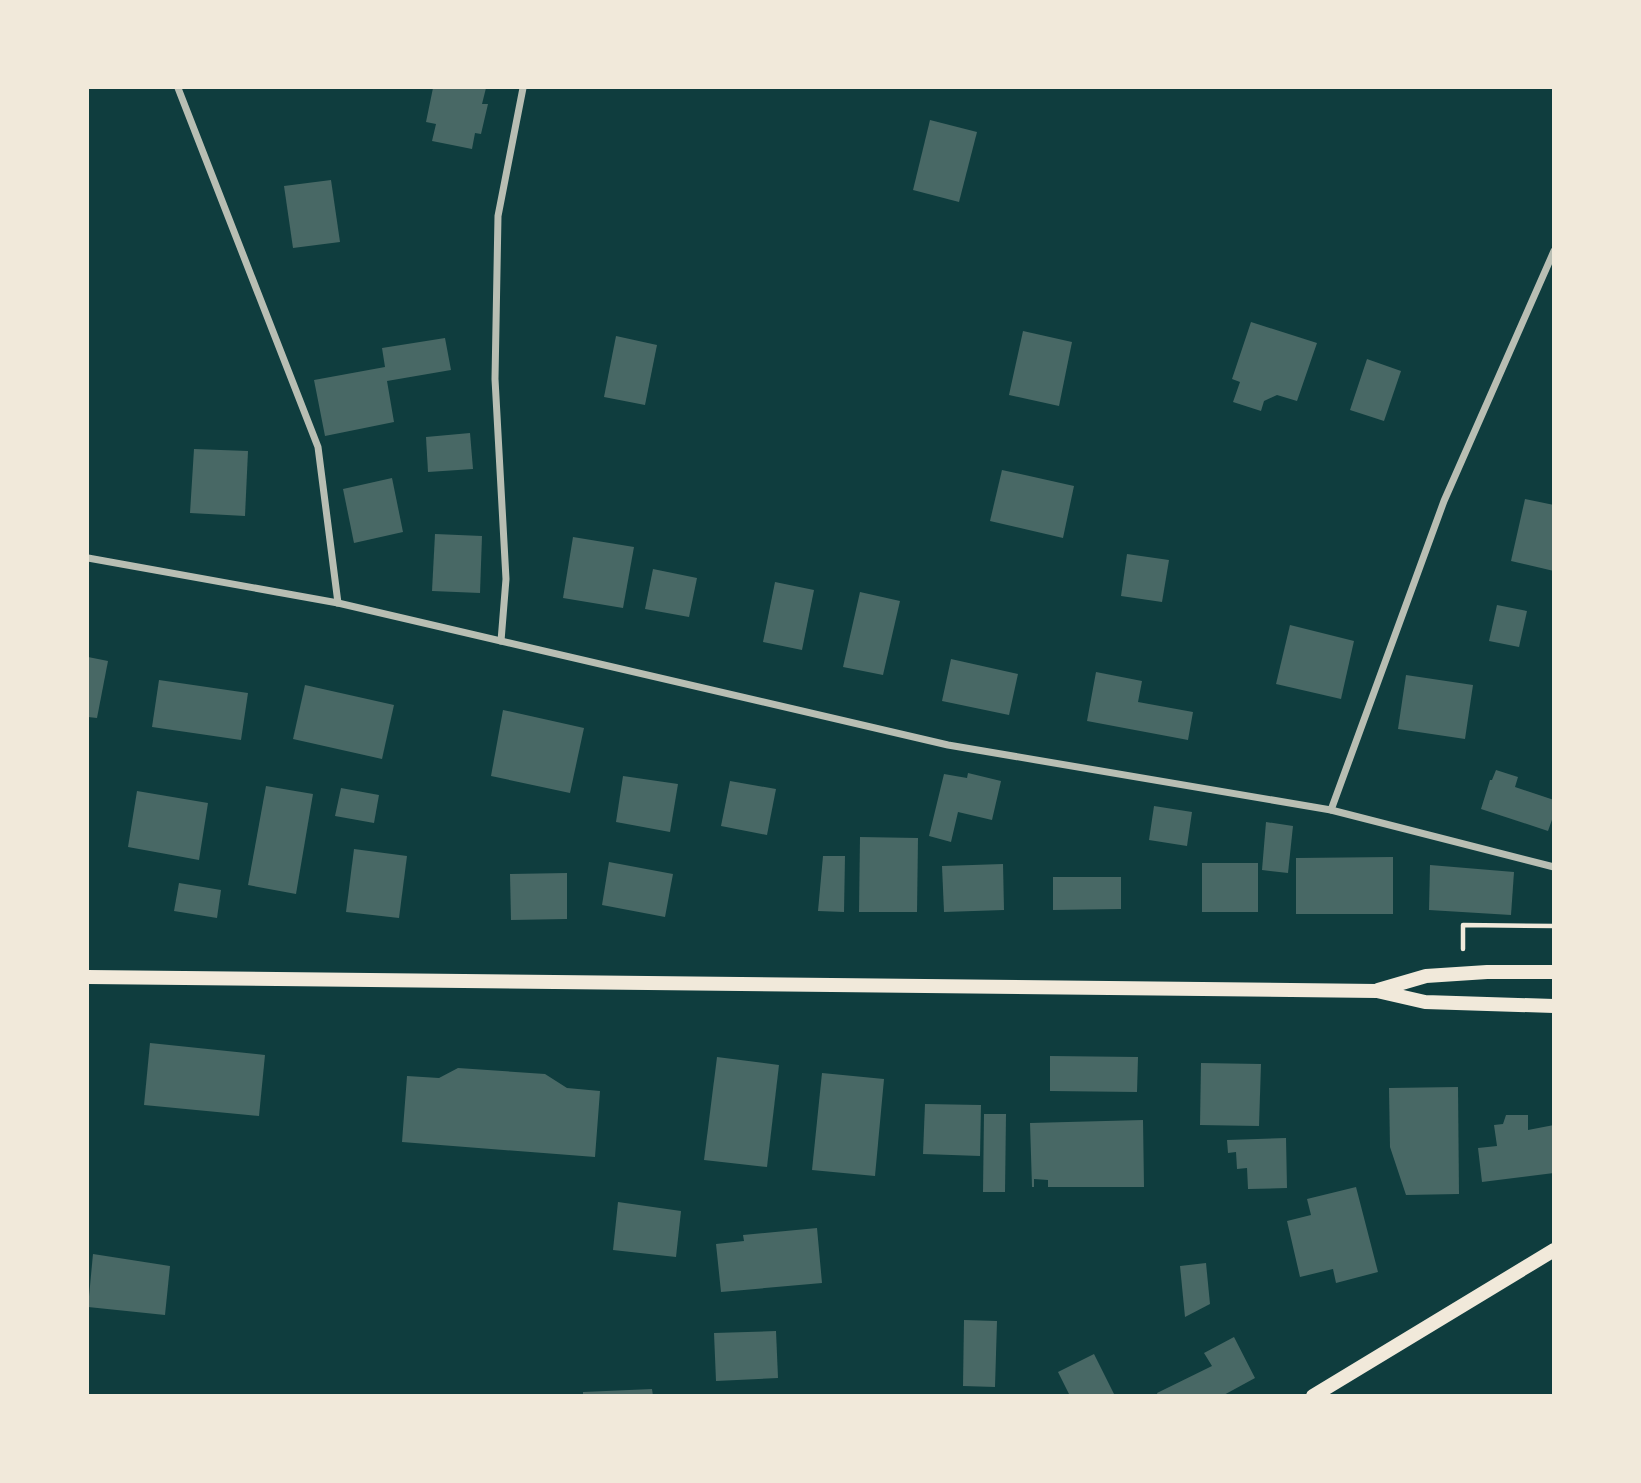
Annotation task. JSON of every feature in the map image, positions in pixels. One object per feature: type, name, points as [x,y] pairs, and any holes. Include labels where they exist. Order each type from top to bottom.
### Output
[{"type":"main road","points":[[1377,991],[1426,976],[1553,972]]},
{"type":"main road","points":[[88,977],[1377,991],[1425,1002],[1553,1006]]},
{"type":"main road","points":[[1313,1395],[1553,1250]]},
{"type":"street","points":[[178,88],[318,447],[338,603]]},
{"type":"street","points":[[501,641],[506,579],[495,379],[498,216],[523,88]]},
{"type":"street","points":[[1332,810],[1444,501],[1553,251]]},
{"type":"street","points":[[88,558],[338,603],[948,745],[1332,810],[1553,867]]},
{"type":"path","points":[[1462,950],[1463,925],[1553,926]]},
{"type":"building","points":[[433,88],[486,88],[482,104],[488,104],[481,134],[475,133],[472,149],[432,141],[436,124],[426,122]]},
{"type":"building","points":[[930,120],[977,132],[959,202],[913,190]]},
{"type":"building","points":[[331,180],[340,242],[293,248],[284,186]]},
{"type":"building","points":[[1251,322],[1317,343],[1297,401],[1277,395],[1264,401],[1261,411],[1233,402],[1240,382],[1232,379]]},
{"type":"building","points":[[1023,331],[1072,342],[1059,406],[1009,395]]},
{"type":"building","points":[[616,336],[657,345],[645,405],[604,397]]},
{"type":"building","points":[[445,338],[451,370],[387,381],[394,422],[325,436],[314,380],[385,367],[382,348]]},
{"type":"building","points":[[1367,359],[1401,371],[1384,421],[1350,410]]},
{"type":"building","points":[[470,433],[473,469],[428,472],[426,437]]},
{"type":"building","points":[[194,449],[248,451],[245,516],[190,513]]},
{"type":"building","points":[[1002,470],[1074,486],[1063,538],[990,521]]},
{"type":"building","points":[[392,478],[403,532],[354,543],[343,489]]},
{"type":"building","points":[[1525,499],[1554,505],[1554,571],[1511,561]]},
{"type":"building","points":[[435,534],[482,536],[480,593],[432,591]]},
{"type":"building","points":[[573,537],[634,547],[623,608],[563,598]]},
{"type":"building","points":[[1127,554],[1169,560],[1162,602],[1121,596]]},
{"type":"building","points":[[653,569],[697,578],[689,617],[645,609]]},
{"type":"building","points":[[775,582],[814,590],[802,650],[763,642]]},
{"type":"building","points":[[860,592],[900,601],[883,675],[843,667]]},
{"type":"building","points":[[1497,605],[1527,611],[1519,647],[1489,641]]},
{"type":"building","points":[[1290,625],[1354,641],[1341,699],[1276,684]]},
{"type":"building","points":[[88,657],[108,661],[97,718],[88,717]]},
{"type":"building","points":[[951,659],[1018,674],[1009,715],[942,701]]},
{"type":"building","points":[[1096,672],[1142,681],[1138,702],[1193,712],[1188,740],[1087,721]]},
{"type":"building","points":[[1406,675],[1473,685],[1465,739],[1398,729]]},
{"type":"building","points":[[159,680],[248,693],[241,740],[152,727]]},
{"type":"building","points":[[305,685],[394,705],[382,759],[293,739]]},
{"type":"building","points":[[503,710],[584,728],[570,793],[491,776]]},
{"type":"building","points":[[1496,770],[1518,777],[1515,787],[1554,800],[1554,814],[1548,831],[1481,809]]},
{"type":"building","points":[[968,773],[1001,781],[992,820],[958,812],[951,842],[929,836],[944,774],[967,778]]},
{"type":"building","points":[[623,776],[678,784],[670,832],[616,822]]},
{"type":"building","points":[[730,781],[776,789],[767,835],[721,826]]},
{"type":"building","points":[[266,786],[313,794],[296,894],[248,885]]},
{"type":"building","points":[[341,788],[379,795],[374,823],[335,816]]},
{"type":"building","points":[[137,791],[208,803],[199,860],[128,847]]},
{"type":"building","points":[[1154,806],[1192,812],[1187,846],[1149,840]]},
{"type":"building","points":[[1266,822],[1293,826],[1288,873],[1262,870]]},
{"type":"building","points":[[860,837],[918,838],[917,912],[859,912]]},
{"type":"building","points":[[354,849],[407,856],[399,918],[346,912]]},
{"type":"building","points":[[823,856],[845,856],[844,912],[818,911]]},
{"type":"building","points":[[1393,857],[1393,914],[1296,914],[1296,858]]},
{"type":"building","points":[[609,862],[673,874],[665,917],[602,905]]},
{"type":"building","points":[[1202,863],[1258,863],[1258,912],[1202,912]]},
{"type":"building","points":[[1003,864],[1004,910],[944,912],[942,866]]},
{"type":"building","points":[[1430,865],[1514,872],[1511,915],[1429,910]]},
{"type":"building","points":[[567,873],[567,919],[511,920],[510,874]]},
{"type":"building","points":[[1053,877],[1121,877],[1121,909],[1053,910]]},
{"type":"building","points":[[179,883],[221,890],[217,918],[174,911]]},
{"type":"building","points":[[150,1043],[265,1055],[259,1116],[144,1105]]},
{"type":"building","points":[[1050,1056],[1138,1057],[1137,1092],[1050,1091]]},
{"type":"building","points":[[717,1057],[779,1065],[767,1167],[704,1160]]},
{"type":"building","points":[[1201,1063],[1261,1064],[1259,1126],[1200,1125]]},
{"type":"building","points":[[458,1068],[545,1074],[567,1088],[600,1091],[595,1157],[402,1142],[407,1076],[439,1078]]},
{"type":"building","points":[[822,1073],[884,1079],[875,1176],[812,1170]]},
{"type":"building","points":[[1458,1087],[1459,1194],[1406,1195],[1390,1147],[1389,1088]]},
{"type":"building","points":[[925,1104],[981,1105],[980,1156],[923,1154]]},
{"type":"building","points":[[984,1114],[1006,1114],[1005,1192],[983,1192]]},
{"type":"building","points":[[1506,1115],[1528,1115],[1528,1130],[1554,1125],[1554,1173],[1482,1182],[1478,1148],[1497,1146],[1494,1125],[1503,1124]]},
{"type":"building","points":[[1143,1120],[1144,1187],[1048,1187],[1048,1180],[1034,1179],[1032,1187],[1030,1123]]},
{"type":"building","points":[[1286,1138],[1287,1188],[1248,1189],[1247,1168],[1237,1169],[1236,1152],[1228,1153],[1227,1140]]},
{"type":"building","points":[[1356,1187],[1378,1272],[1336,1283],[1333,1269],[1300,1277],[1287,1221],[1311,1215],[1307,1199]]},
{"type":"building","points":[[618,1202],[681,1211],[676,1257],[613,1250]]},
{"type":"building","points":[[817,1228],[822,1283],[721,1292],[716,1244],[744,1241],[743,1235]]},
{"type":"building","points":[[93,1254],[170,1266],[165,1315],[88,1307]]},
{"type":"building","points":[[1206,1263],[1210,1304],[1185,1317],[1180,1266]]},
{"type":"building","points":[[964,1320],[997,1321],[995,1387],[963,1386]]},
{"type":"building","points":[[776,1331],[778,1378],[716,1381],[714,1333]]},
{"type":"building","points":[[1234,1337],[1255,1378],[1222,1396],[1158,1396],[1157,1393],[1212,1366],[1204,1353]]},
{"type":"building","points":[[1094,1354],[1115,1396],[1070,1396],[1058,1372]]},
{"type":"building","points":[[652,1389],[653,1396],[583,1396],[583,1392]]}]
